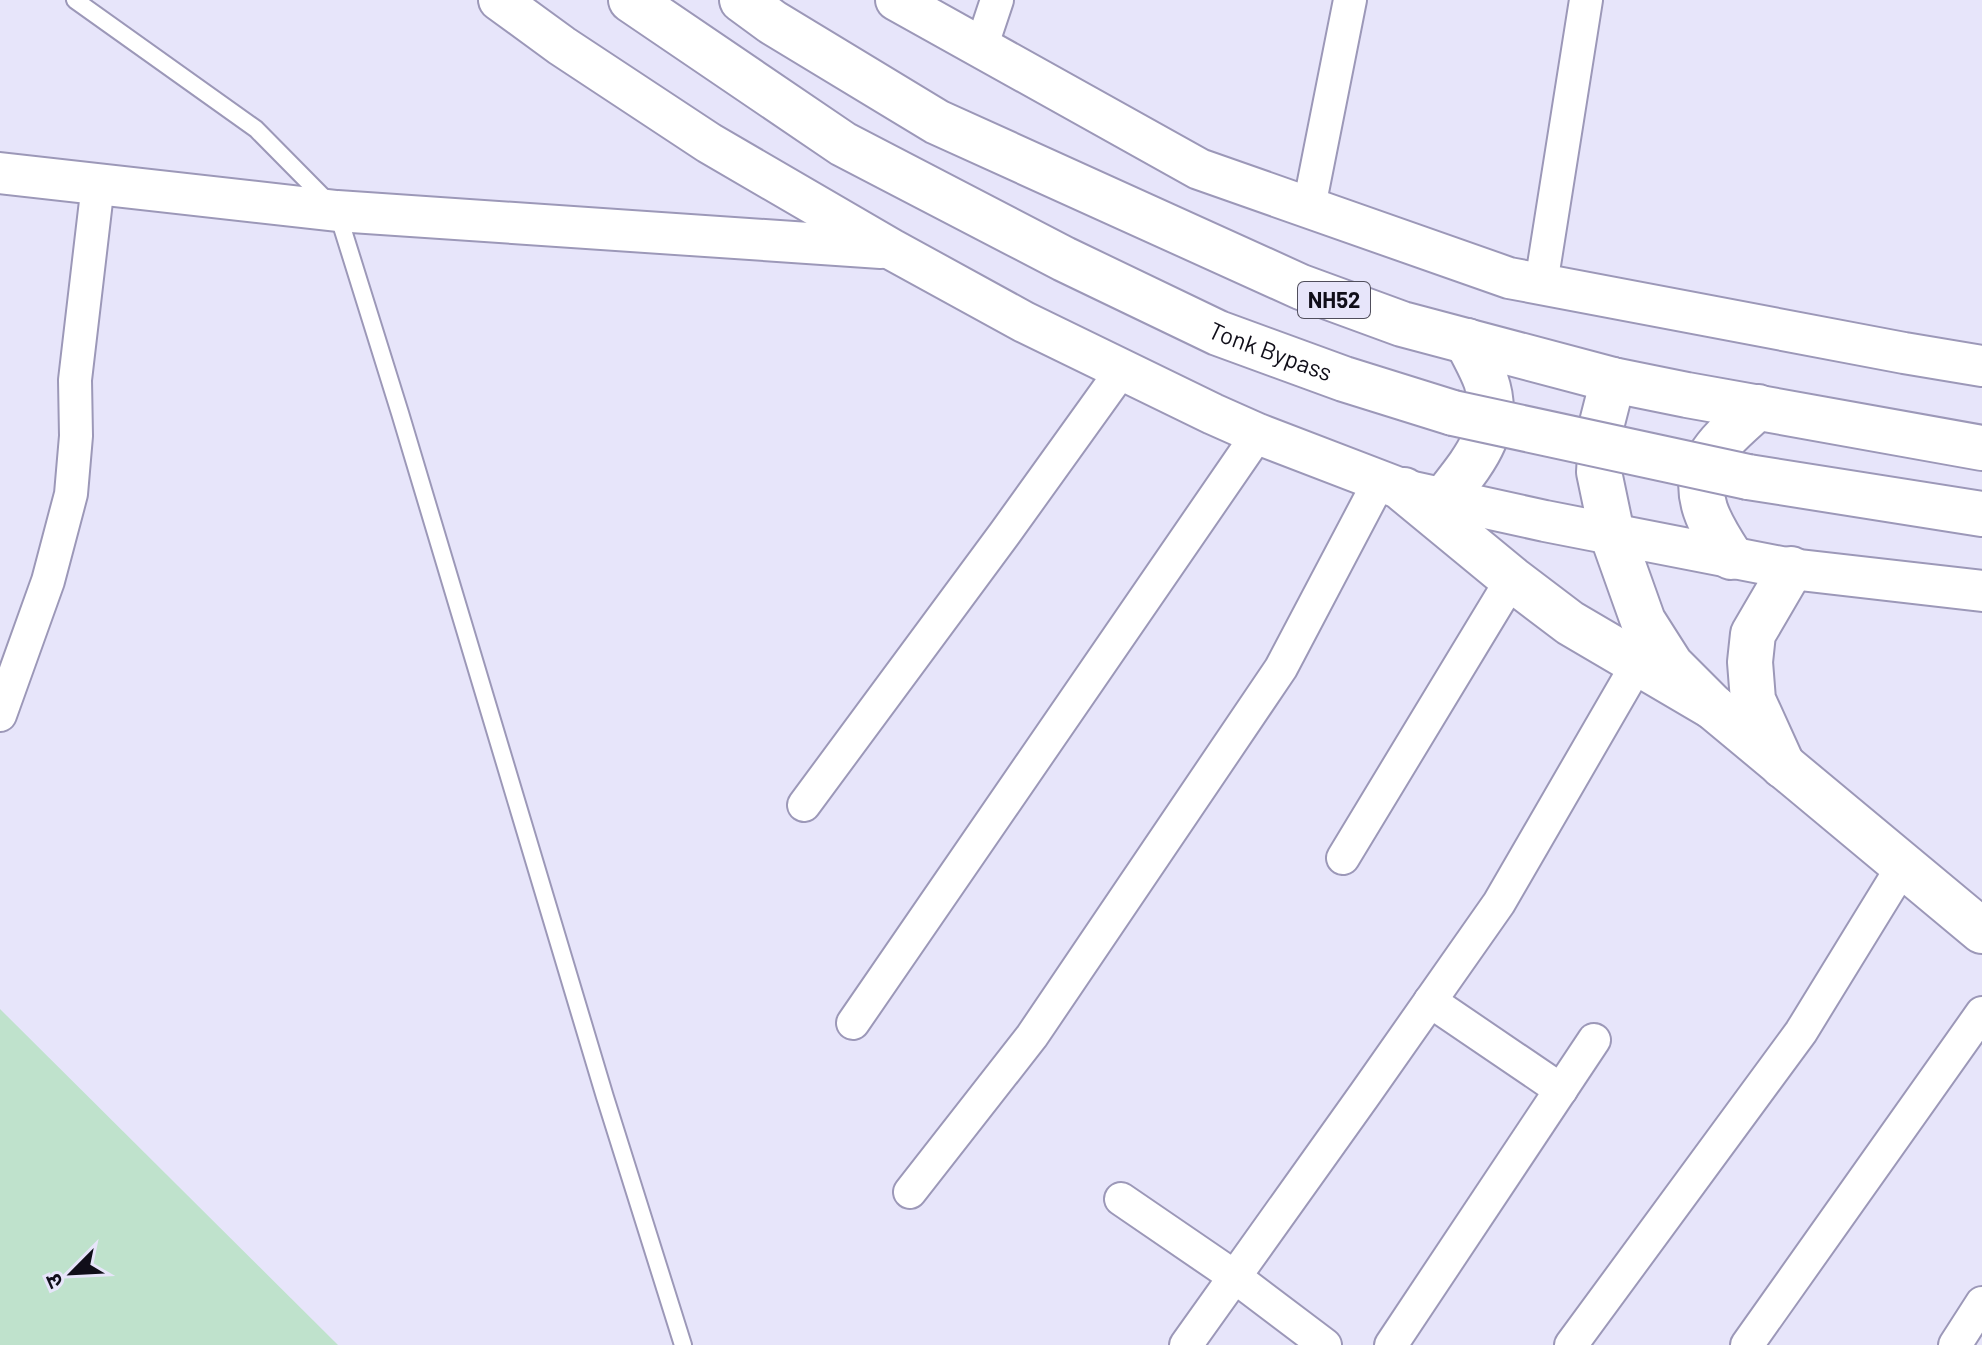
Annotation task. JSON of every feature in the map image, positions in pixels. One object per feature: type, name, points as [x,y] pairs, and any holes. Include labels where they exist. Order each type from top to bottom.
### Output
[{"type":"main road","name":"Tonk Bypass","points":[[631,0],[843,144],[1064,259],[1218,333],[1344,379],[1453,413],[1748,477],[1982,514]]},
{"type":"main road","name":"NH52","points":[[742,0],[772,22],[937,122],[1301,287],[1402,324],[1613,380],[1982,448]]},
{"type":"main road","points":[[1467,341],[1490,397],[1491,417],[1486,439],[1475,459],[1409,490],[1512,579],[1570,623],[1713,707]]},
{"type":"main road","points":[[1613,380],[1602,423],[1599,472],[1612,534],[1643,621],[1671,665],[1713,707],[1982,931]]},
{"type":"main road","points":[[1731,557],[1712,528],[1702,502],[1701,481],[1709,458],[1758,407]]},
{"type":"main road","points":[[1783,766],[1753,700],[1750,662],[1753,634],[1791,569]]},
{"type":"street","points":[[499,0],[562,46],[709,143],[891,249],[1024,322],[1258,434],[1409,490],[1791,569],[1982,591]]},
{"type":"street","points":[[896,0],[1199,169],[1509,278],[1982,366]]},
{"type":"street","points":[[981,48],[997,0]]},
{"type":"street","points":[[1309,207],[1350,0]]},
{"type":"street","points":[[1541,284],[1586,0]]},
{"type":"street","points":[[0,173],[337,211],[891,249]]},
{"type":"street","points":[[0,715],[48,581],[71,494],[76,436],[75,380],[98,184]]},
{"type":"street","points":[[804,805],[1122,370]]},
{"type":"street","points":[[853,1023],[1258,434]]},
{"type":"street","points":[[910,1192],[1032,1036],[1281,668],[1409,490]]},
{"type":"street","points":[[1343,858],[1512,579]]},
{"type":"street","points":[[1186,1345],[1499,903],[1638,663]]},
{"type":"street","points":[[1571,1345],[1801,1032],[1903,866]]},
{"type":"street","points":[[1430,1001],[1561,1090]]},
{"type":"street","points":[[1747,1345],[1982,1013]]},
{"type":"street","points":[[1391,1345],[1594,1040]]},
{"type":"street","points":[[1121,1199],[1235,1277],[1325,1345]]},
{"type":"street","points":[[1955,1345],[1982,1303]]},
{"type":"lane","points":[[75,0],[256,129],[337,211],[683,1345]]},
{"type":"green space","points":[[0,1009],[338,1345],[0,1345]]}]
